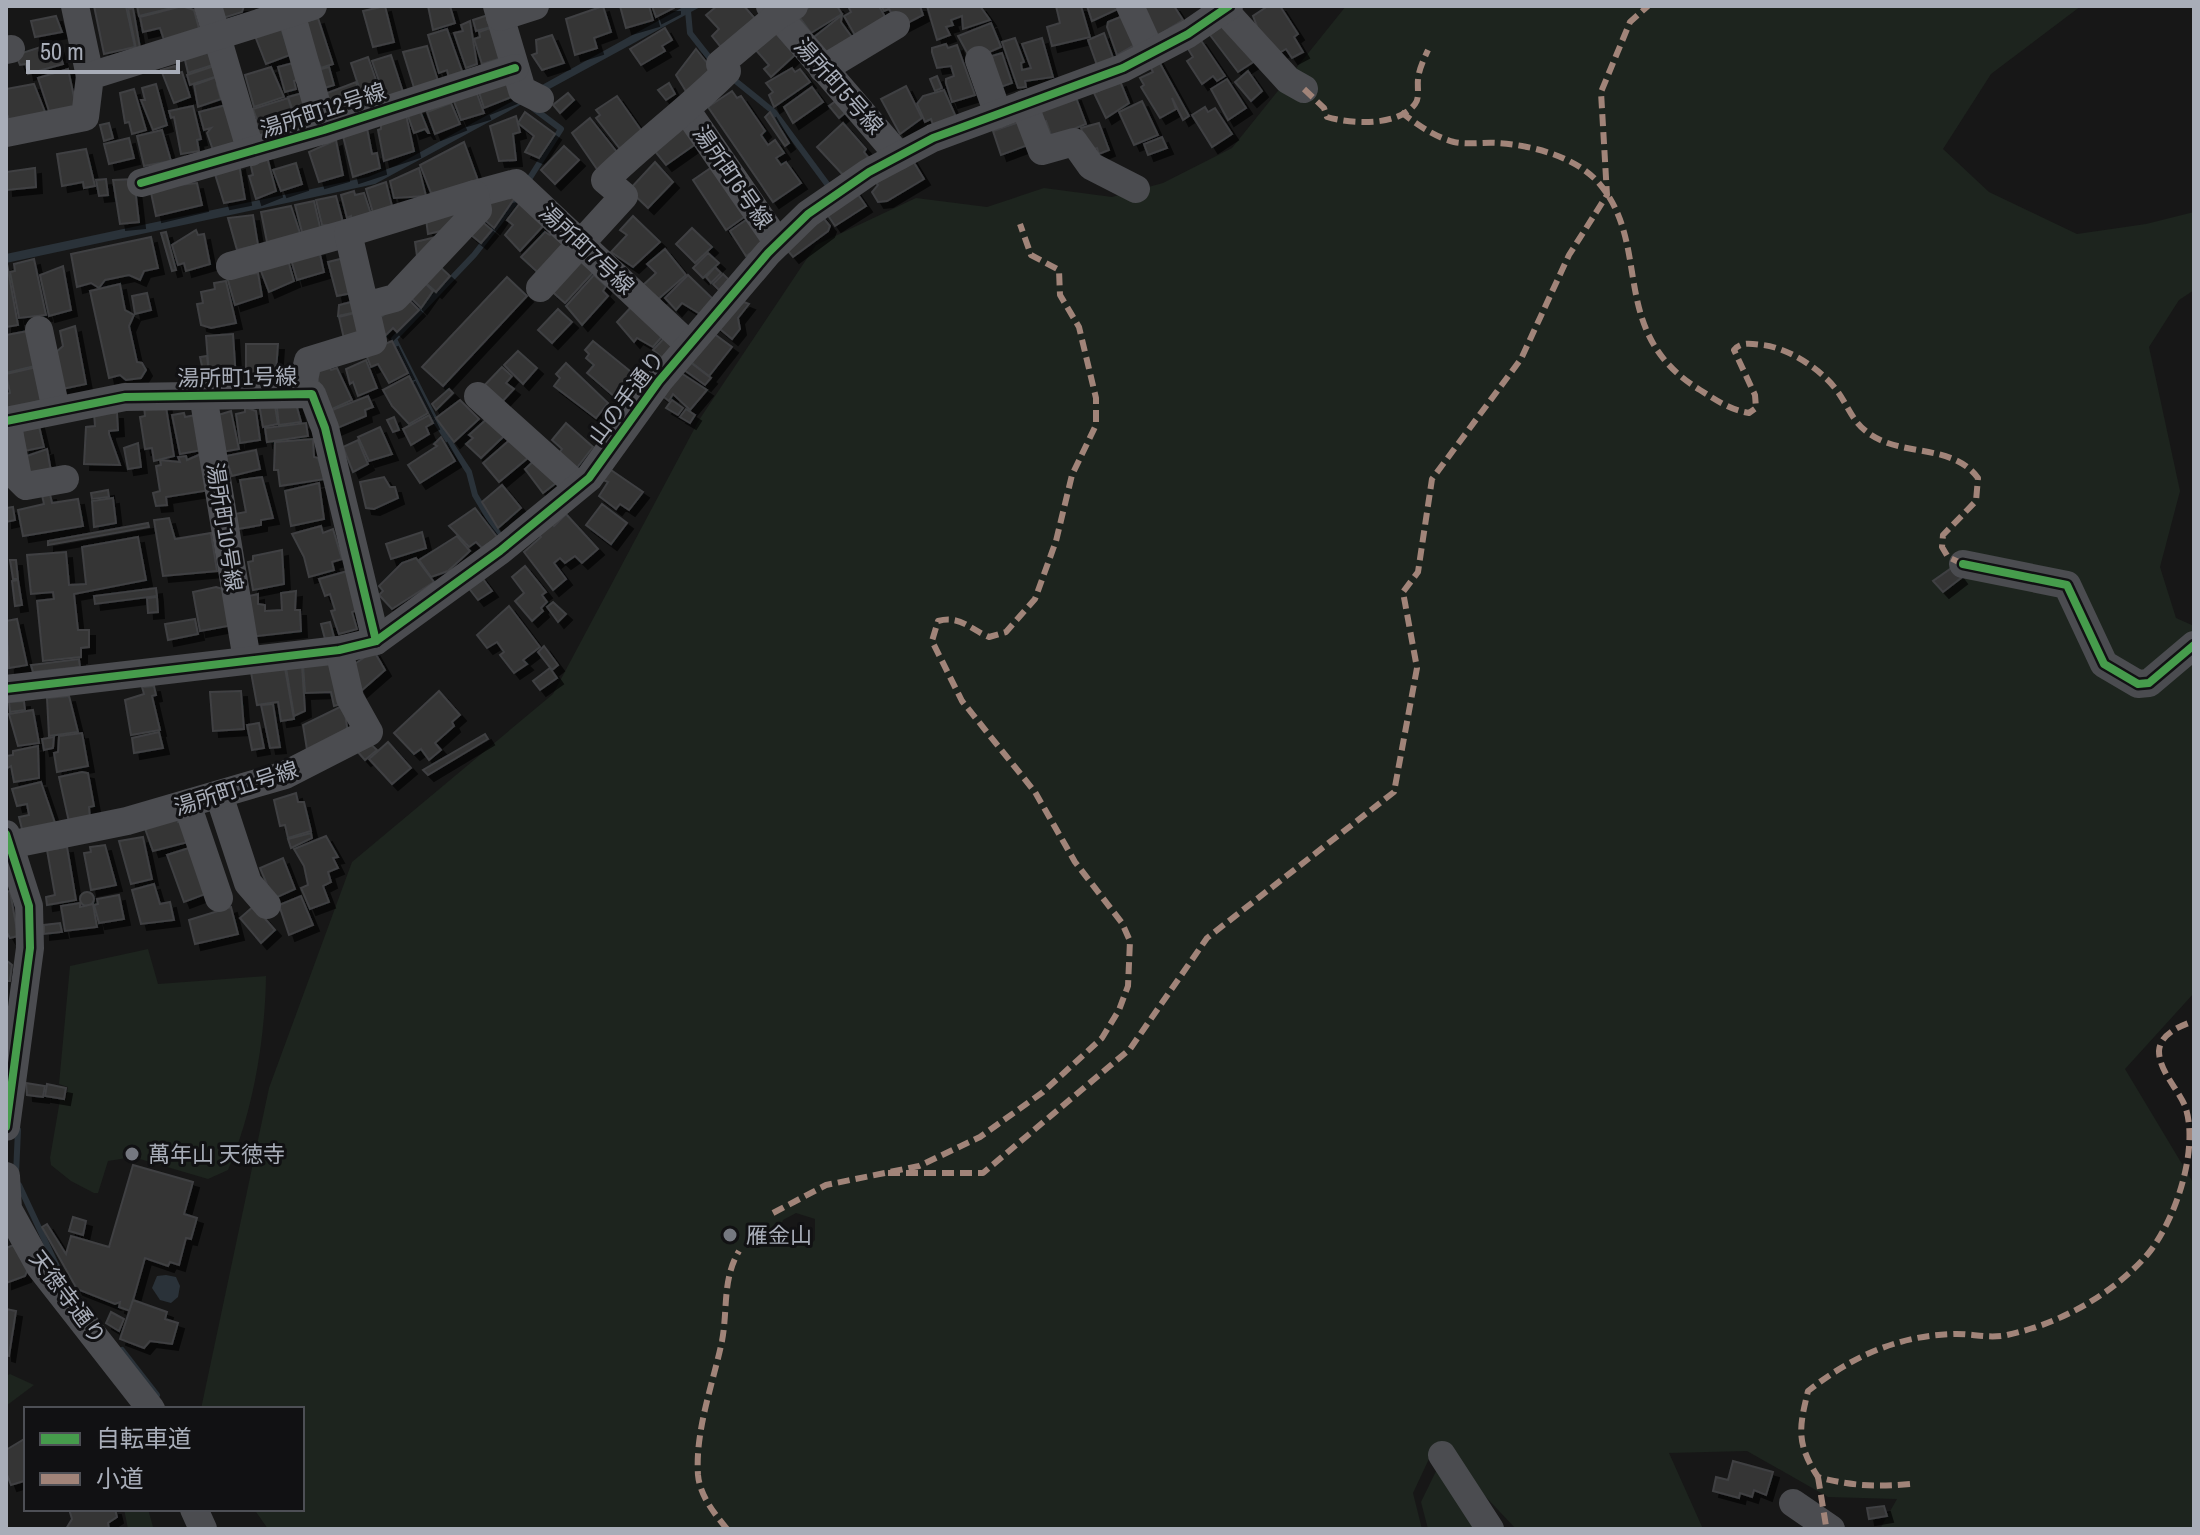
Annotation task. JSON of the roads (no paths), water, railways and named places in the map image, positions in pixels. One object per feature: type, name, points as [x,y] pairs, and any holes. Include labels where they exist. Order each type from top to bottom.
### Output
[{"type":"street","points":[[6,133],[85,117],[90,76],[75,6]]},
{"type":"street","points":[[208,6],[251,152]]},
{"type":"street","points":[[498,12],[535,6]]},
{"type":"street","points":[[1130,6],[1151,52]]},
{"type":"street","points":[[1227,8],[1288,80],[1304,89]]},
{"type":"street","name":"山の手通り","points":[[6,689],[339,650],[376,641],[500,551],[589,478],[689,345],[778,243],[808,214],[933,138],[1123,68],[1227,8]]},
{"type":"street","points":[[540,288],[624,196],[605,180],[648,138],[687,111],[727,71],[720,64],[780,9]]},
{"type":"street","name":"湯所町5号線","points":[[780,9],[823,69],[896,148],[899,156]]},
{"type":"street","points":[[90,76],[302,10],[324,130]]},
{"type":"street","name":"湯所町12号線","points":[[141,183],[324,130],[526,85],[498,12]]},
{"type":"street","points":[[823,69],[896,25]]},
{"type":"street","points":[[979,60],[1042,151],[1074,142],[1098,171],[1136,189]]},
{"type":"street","name":"湯所町6号線","points":[[687,111],[778,243]]},
{"type":"street","name":"湯所町7号線","points":[[475,194],[516,183],[689,345]]},
{"type":"street","points":[[230,266],[475,194],[478,210],[395,298],[365,306]]},
{"type":"street","points":[[301,394],[308,361],[373,341],[348,233]]},
{"type":"street","points":[[39,330],[56,410]]},
{"type":"street","name":"湯所町1号線","points":[[6,421],[125,397],[312,394],[325,428],[376,641]]},
{"type":"street","name":"湯所町10号線","points":[[203,395],[247,660]]},
{"type":"street","points":[[478,396],[578,486]]},
{"type":"street","points":[[6,421],[18,478],[26,486],[65,479]]},
{"type":"street","points":[[1963,564],[2067,585],[2104,664],[2138,684],[2157,678],[2194,645]]},
{"type":"street","name":"湯所町11号線","points":[[8,840],[127,821],[219,795],[285,775],[369,732],[350,698],[339,650]]},
{"type":"street","points":[[219,795],[248,883],[267,905]]},
{"type":"street","points":[[187,804],[219,898]]},
{"type":"street","points":[[6,1127],[18,950],[29,906],[8,840]]},
{"type":"street","name":"天徳寺通り","points":[[7,1193],[8,1209],[42,1282],[149,1407]]},
{"type":"street","points":[[1442,1455],[1490,1529]]},
{"type":"street","points":[[1793,1503],[1831,1529]]},
{"type":"waterway","points":[[688,11],[690,33],[712,61]]},
{"type":"waterway","points":[[732,78],[774,112],[830,188]]},
{"type":"waterway","points":[[526,184],[561,129],[533,108]]},
{"type":"waterway","points":[[499,535],[475,495],[469,472],[435,420],[394,339],[474,255],[519,197]]},
{"type":"waterway","points":[[16,1174],[18,1130]]},
{"type":"waterway","points":[[19,1185],[60,1273]]},
{"type":"waterway","points":[[122,1350],[157,1395]]},
{"type":"place","name":"萬年山 天徳寺","points":[[132,1154]]},
{"type":"place","name":"雁金山","points":[[730,1235]]}]
